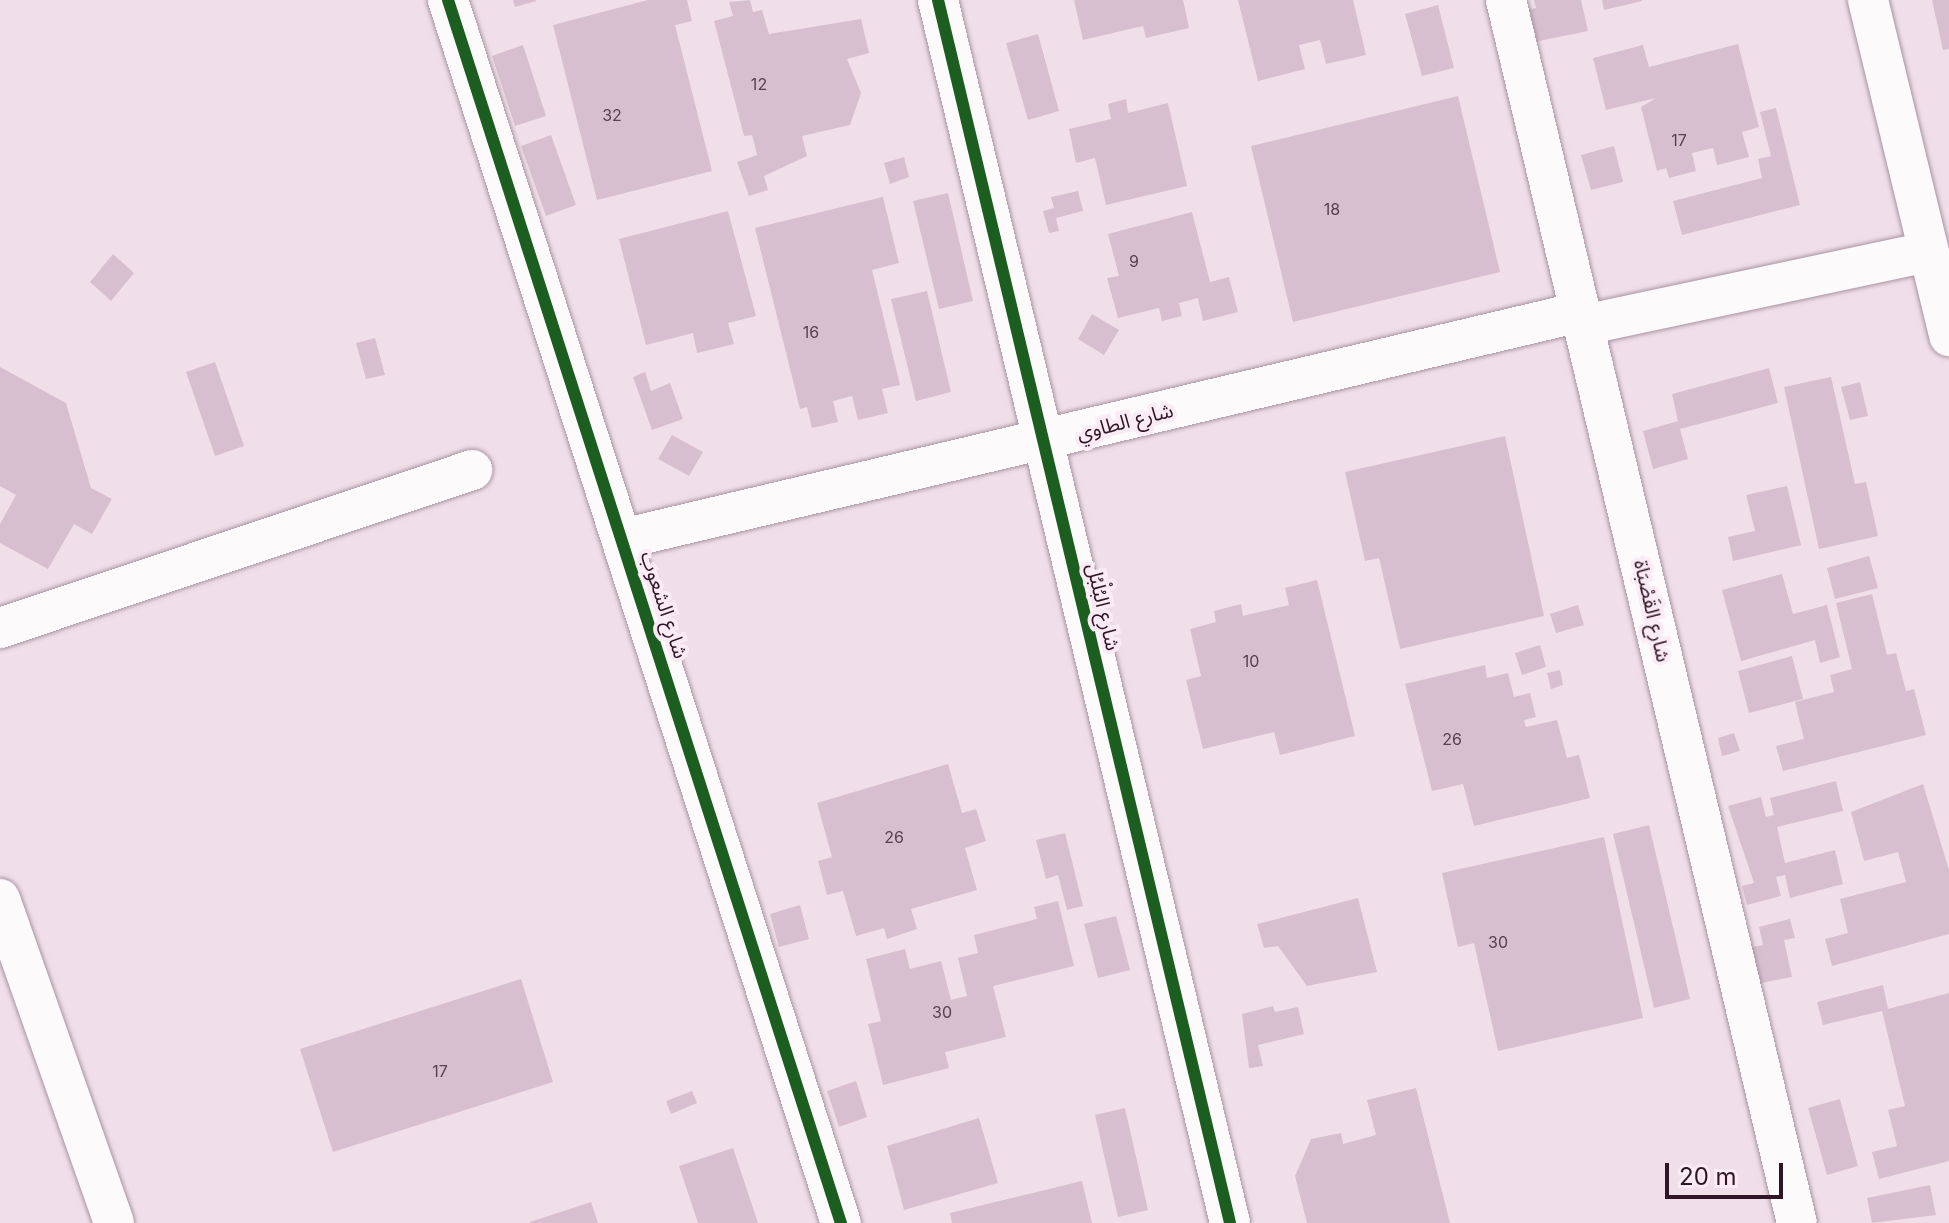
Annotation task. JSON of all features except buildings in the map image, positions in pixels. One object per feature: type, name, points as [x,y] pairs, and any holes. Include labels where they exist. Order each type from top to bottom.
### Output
[{"type":"street","name":"شارع الشعوب","points":[[448,0],[841,1223]]},
{"type":"street","name":"شارع البُلْبُل","points":[[938,0],[1230,1223]]},
{"type":"street","name":"شارع القَصْبَاة","points":[[1506,0],[1797,1223]]},
{"type":"street","points":[[1868,0],[1938,276],[1949,336]]},
{"type":"street","name":"شارع الطاوي","points":[[622,539],[1582,319],[1938,276]]},
{"type":"street","points":[[0,628],[472,470]]},
{"type":"street","points":[[0,899],[114,1223]]},
{"type":"cycle path","points":[[448,0],[841,1223]]},
{"type":"cycle path","points":[[938,0],[1230,1223]]}]
